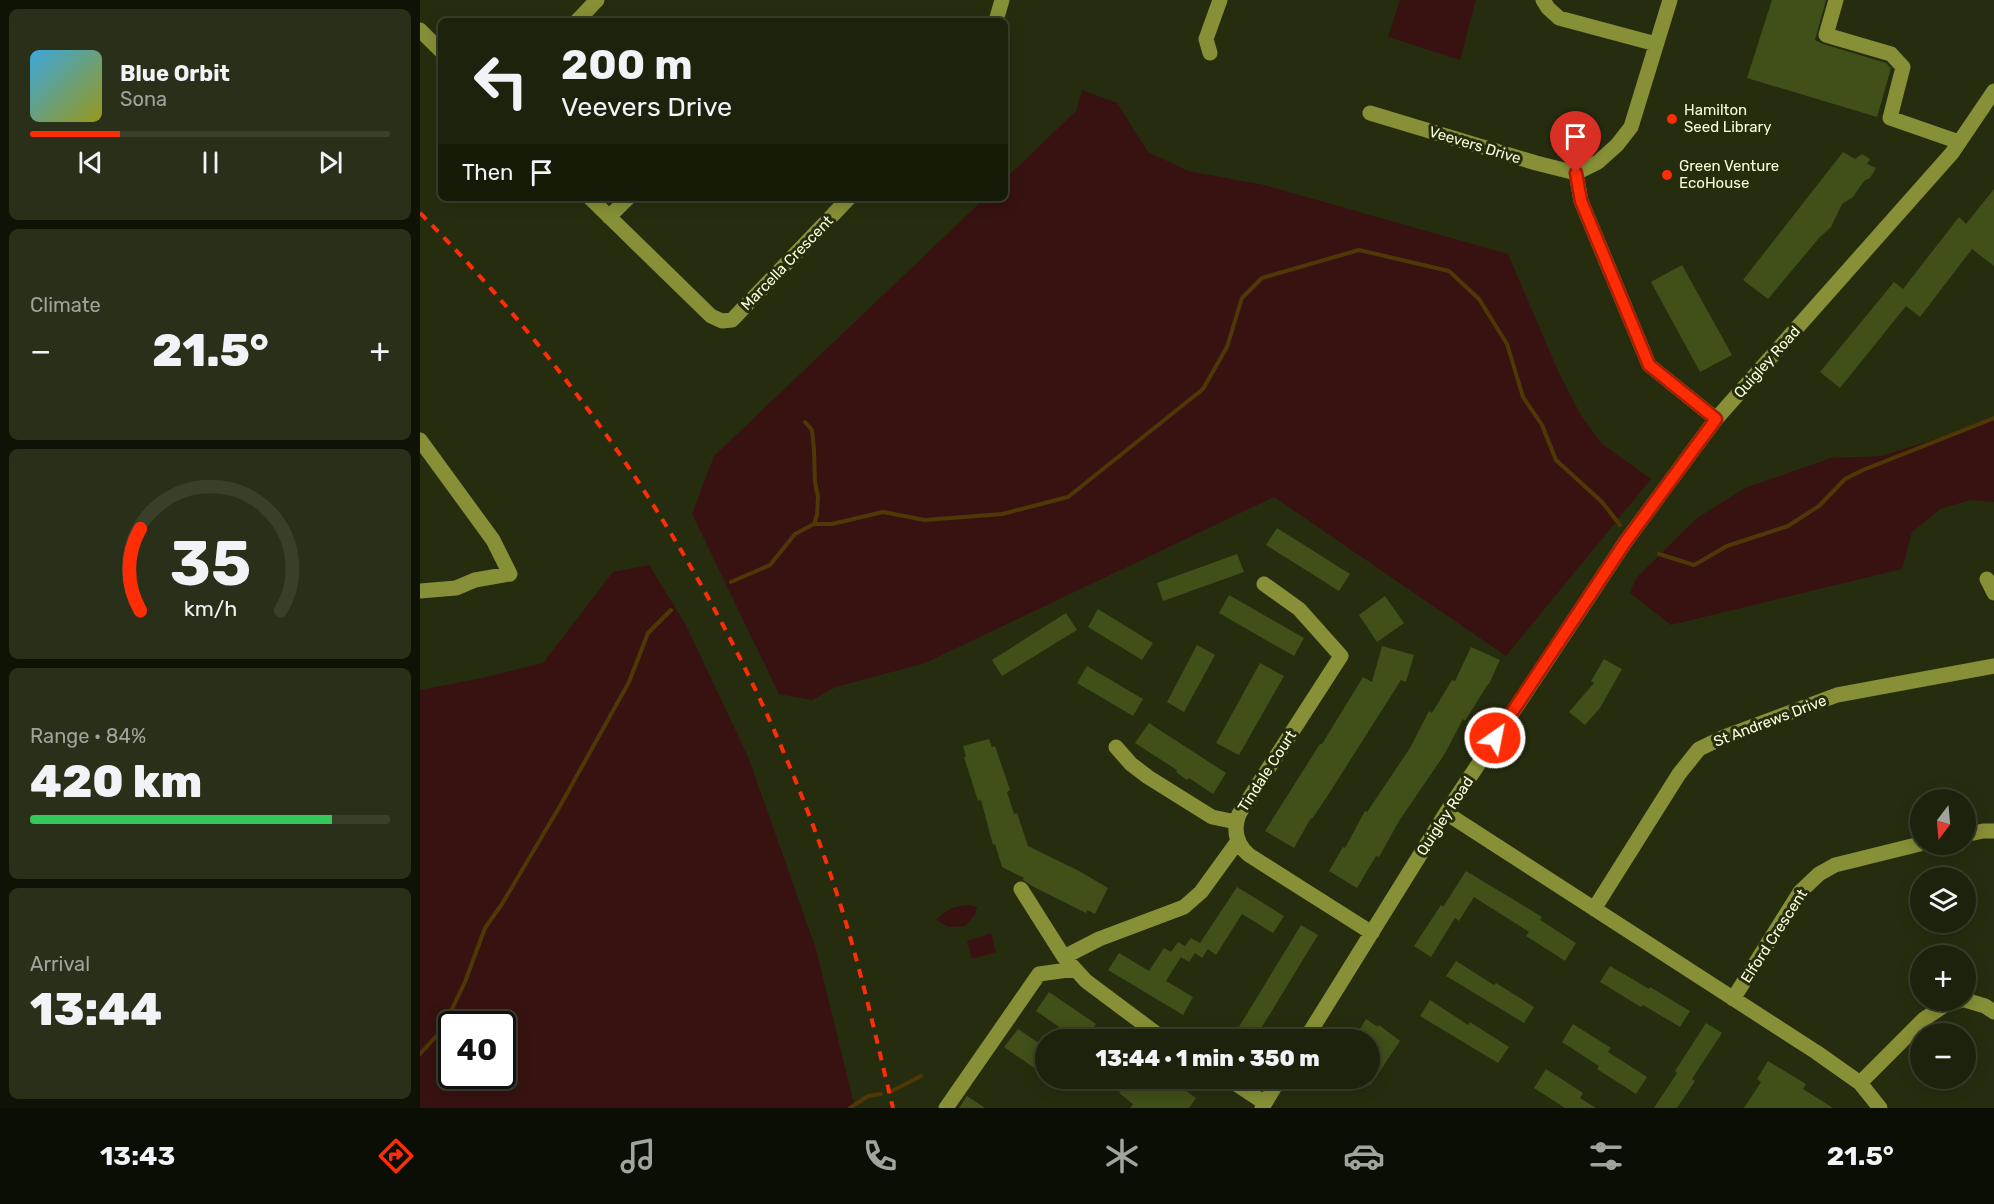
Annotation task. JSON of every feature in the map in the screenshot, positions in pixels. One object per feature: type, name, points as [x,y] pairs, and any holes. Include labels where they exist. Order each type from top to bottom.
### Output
[{"type":"street","points":[[580,18],[597,0]]},
{"type":"street","points":[[997,18],[1002,0]]},
{"type":"street","points":[[1210,53],[1206,39],[1220,0]]},
{"type":"street","points":[[1543,0],[1559,18],[1656,45]]},
{"type":"street","points":[[1670,0],[1631,127],[1617,145],[1598,162],[1576,173],[1581,201],[1649,365],[1716,419]]},
{"type":"street","points":[[1836,0],[1826,35],[1891,54],[1903,67],[1890,118],[1959,142]]},
{"type":"street","points":[[420,30],[438,48]]},
{"type":"street","name":"Quigley Road","points":[[1312,1029],[1446,813],[1626,541],[1716,419],[1952,153],[1994,91]]},
{"type":"street","name":"Veevers Drive","points":[[1370,114],[1576,173]]},
{"type":"street","points":[[593,201],[609,217],[625,201]]},
{"type":"street","name":"Marcella Crescent","points":[[609,217],[711,316],[722,321],[732,320],[846,201]]},
{"type":"street","points":[[420,440],[493,540],[510,574],[475,580],[456,588],[420,591]]},
{"type":"street","name":"Tindale Court","points":[[1238,841],[1236,822],[1239,814],[1341,656],[1299,609],[1264,584]]},
{"type":"street","name":"St Andrews Drive","points":[[1594,909],[1679,774],[1699,749],[1743,729],[1837,694],[1994,666]]},
{"type":"street","points":[[1116,747],[1131,764],[1148,777],[1212,817],[1236,822]]},
{"type":"street","points":[[1446,813],[1860,1083],[1880,1108]]},
{"type":"street","points":[[1976,833],[1994,831]]},
{"type":"street","points":[[1064,957],[1099,939],[1184,907],[1201,892],[1238,841],[1249,855],[1372,933]]},
{"type":"street","name":"Elford Crescent","points":[[1733,999],[1800,892],[1819,874],[1835,865],[1910,846]]},
{"type":"street","points":[[1021,889],[1064,957],[1075,969],[1092,987],[1150,1029]]},
{"type":"street","points":[[946,1108],[1039,975],[1075,969]]},
{"type":"street","points":[[1976,1004],[1994,1012]]},
{"type":"street","points":[[1860,1083],[1924,1019],[1936,1011]]},
{"type":"street","points":[[1242,1089],[1264,1105],[1273,1089]]},
{"type":"shaded area","points":[[1400,0],[1476,0],[1460,60],[1388,37]]},
{"type":"shaded area","points":[[1082,90],[1117,103],[1148,152],[1188,171],[1264,185],[1508,254],[1559,373],[1582,417],[1602,444],[1651,479],[1506,656],[1274,497],[925,663],[836,687],[812,700],[779,694],[692,514],[714,456],[982,201],[1008,201],[1008,176],[1076,111]]},
{"type":"shaded area","points":[[1994,420],[1994,502],[1970,500],[1940,509],[1912,532],[1902,569],[1671,625],[1630,593],[1636,578],[1697,518],[1745,488],[1831,458],[1882,456]]},
{"type":"shaded area","points":[[649,565],[686,625],[749,759],[816,949],[855,1108],[420,1108],[420,690],[543,663],[613,572]]},
{"type":"shaded area","points":[[969,905],[977,907],[975,915],[965,926],[949,927],[936,920],[951,909]]},
{"type":"shaded area","points":[[991,933],[996,952],[972,959],[967,941]]},
{"type":"building","points":[[1772,0],[1826,0],[1815,40],[1886,63],[1891,68],[1877,117],[1747,78]]},
{"type":"building","points":[[1843,152],[1855,159],[1862,154],[1870,159],[1867,164],[1876,168],[1853,197],[1842,204],[1831,227],[1768,299],[1743,280]]},
{"type":"building","points":[[1994,189],[1994,266],[1972,249],[1920,317],[1906,306],[1840,388],[1820,372],[1894,282],[1903,289],[1959,217],[1966,224]]},
{"type":"building","points":[[1682,265],[1732,355],[1700,372],[1651,282]]},
{"type":"building","points":[[1277,528],[1350,574],[1339,591],[1266,545]]},
{"type":"building","points":[[1237,554],[1244,572],[1163,601],[1157,583]]},
{"type":"building","points":[[1229,595],[1304,638],[1294,656],[1219,613]]},
{"type":"building","points":[[1385,596],[1404,623],[1377,642],[1359,615]]},
{"type":"building","points":[[1098,609],[1153,643],[1142,660],[1088,627]]},
{"type":"building","points":[[1066,613],[1077,630],[1002,676],[992,660]]},
{"type":"building","points":[[1197,645],[1215,655],[1184,712],[1167,702]]},
{"type":"building","points":[[1382,646],[1414,655],[1406,682],[1401,680],[1294,848],[1265,831],[1363,677],[1372,682]]},
{"type":"building","points":[[1471,647],[1500,660],[1489,684],[1465,721],[1463,719],[1444,755],[1357,888],[1329,871],[1343,847],[1345,848],[1365,811],[1367,812],[1410,748],[1429,711],[1432,713],[1452,680],[1455,681]]},
{"type":"building","points":[[1604,659],[1622,669],[1600,708],[1585,725],[1569,712],[1594,683],[1591,681]]},
{"type":"building","points":[[1260,663],[1284,676],[1239,755],[1216,743]]},
{"type":"building","points":[[1087,666],[1143,699],[1133,716],[1077,683]]},
{"type":"building","points":[[1149,723],[1226,773],[1213,794],[1189,778],[1187,780],[1176,772],[1177,770],[1135,743]]},
{"type":"building","points":[[989,739],[992,747],[995,746],[1010,790],[1007,792],[1014,814],[1017,813],[1028,846],[1108,888],[1095,914],[1087,910],[1086,913],[1032,886],[1023,880],[1024,878],[1002,867],[995,844],[993,845],[981,800],[978,801],[964,757],[966,757],[963,746]]},
{"type":"building","points":[[1466,871],[1542,917],[1540,920],[1576,943],[1565,961],[1526,936],[1529,932],[1474,897],[1459,921],[1455,918],[1431,957],[1414,946]]},
{"type":"building","points":[[1237,887],[1284,916],[1273,933],[1242,914],[1216,955],[1208,949],[1202,958],[1195,953],[1189,962],[1181,957],[1166,981],[1193,997],[1183,1015],[1108,970],[1119,953],[1149,971],[1164,948],[1171,952],[1178,942],[1185,946],[1191,938],[1200,943]]},
{"type":"building","points":[[1301,925],[1318,935],[1261,1029],[1238,1029]]},
{"type":"building","points":[[1456,961],[1534,1007],[1524,1023],[1446,976]]},
{"type":"building","points":[[1610,966],[1690,1011],[1680,1027],[1600,982]]},
{"type":"building","points":[[1049,992],[1096,1024],[1093,1029],[1062,1029],[1036,1011]]},
{"type":"building","points":[[1430,1000],[1468,1025],[1470,1022],[1509,1047],[1498,1063],[1420,1016]]},
{"type":"building","points":[[1366,1019],[1378,1027],[1379,1025],[1400,1041],[1380,1071],[1380,1029],[1360,1029]]},
{"type":"building","points":[[1706,1023],[1722,1033],[1692,1079],[1695,1081],[1677,1108],[1654,1108],[1677,1073],[1675,1071]]},
{"type":"building","points":[[1573,1024],[1611,1048],[1608,1052],[1647,1077],[1636,1094],[1597,1069],[1599,1066],[1562,1042]]},
{"type":"building","points":[[1018,1029],[1035,1041],[1035,1068],[1004,1047]]},
{"type":"building","points":[[1768,1061],[1806,1084],[1803,1089],[1833,1108],[1744,1108],[1761,1082],[1757,1079]]},
{"type":"building","points":[[1546,1069],[1583,1093],[1580,1098],[1596,1108],[1565,1108],[1534,1088]]},
{"type":"building","points":[[1122,1089],[1183,1089],[1196,1098],[1189,1108],[1130,1108],[1133,1104],[1119,1093]]},
{"type":"building","points":[[967,1096],[985,1108],[959,1108]]},
{"type":"waterway","points":[[731,582],[770,565],[795,534],[814,524],[832,524],[883,512],[925,520],[1002,514],[1068,497],[1203,389],[1227,347],[1242,298],[1262,278],[1359,250],[1449,271],[1479,299],[1507,344],[1523,397],[1542,425],[1556,460],[1602,502],[1620,525]]},
{"type":"waterway","points":[[1659,554],[1694,565],[1727,546],[1788,526],[1819,506],[1845,479],[1863,470],[1994,418]]},
{"type":"waterway","points":[[805,422],[812,430],[814,450],[818,497],[814,524]]},
{"type":"waterway","points":[[420,1054],[442,1030],[465,982],[485,928],[502,904],[560,806],[629,682],[648,633],[671,610]]},
{"type":"waterway","points":[[890,1092],[921,1076]]},
{"type":"waterway","points":[[850,1108],[868,1096],[881,1094]]},
{"type":"railway","points":[[420,213],[488,286],[552,363],[612,443],[667,527],[717,614],[762,703],[801,794],[835,888],[859,970],[893,1108]]},
{"type":"place","name":"Hamilton Seed Library","points":[[1672,119]]},
{"type":"place","name":"Green Venture EcoHouse","points":[[1667,175]]},
{"type":"route","points":[[1495,738],[1626,541],[1716,419],[1649,365],[1581,201],[1576,173]]}]
